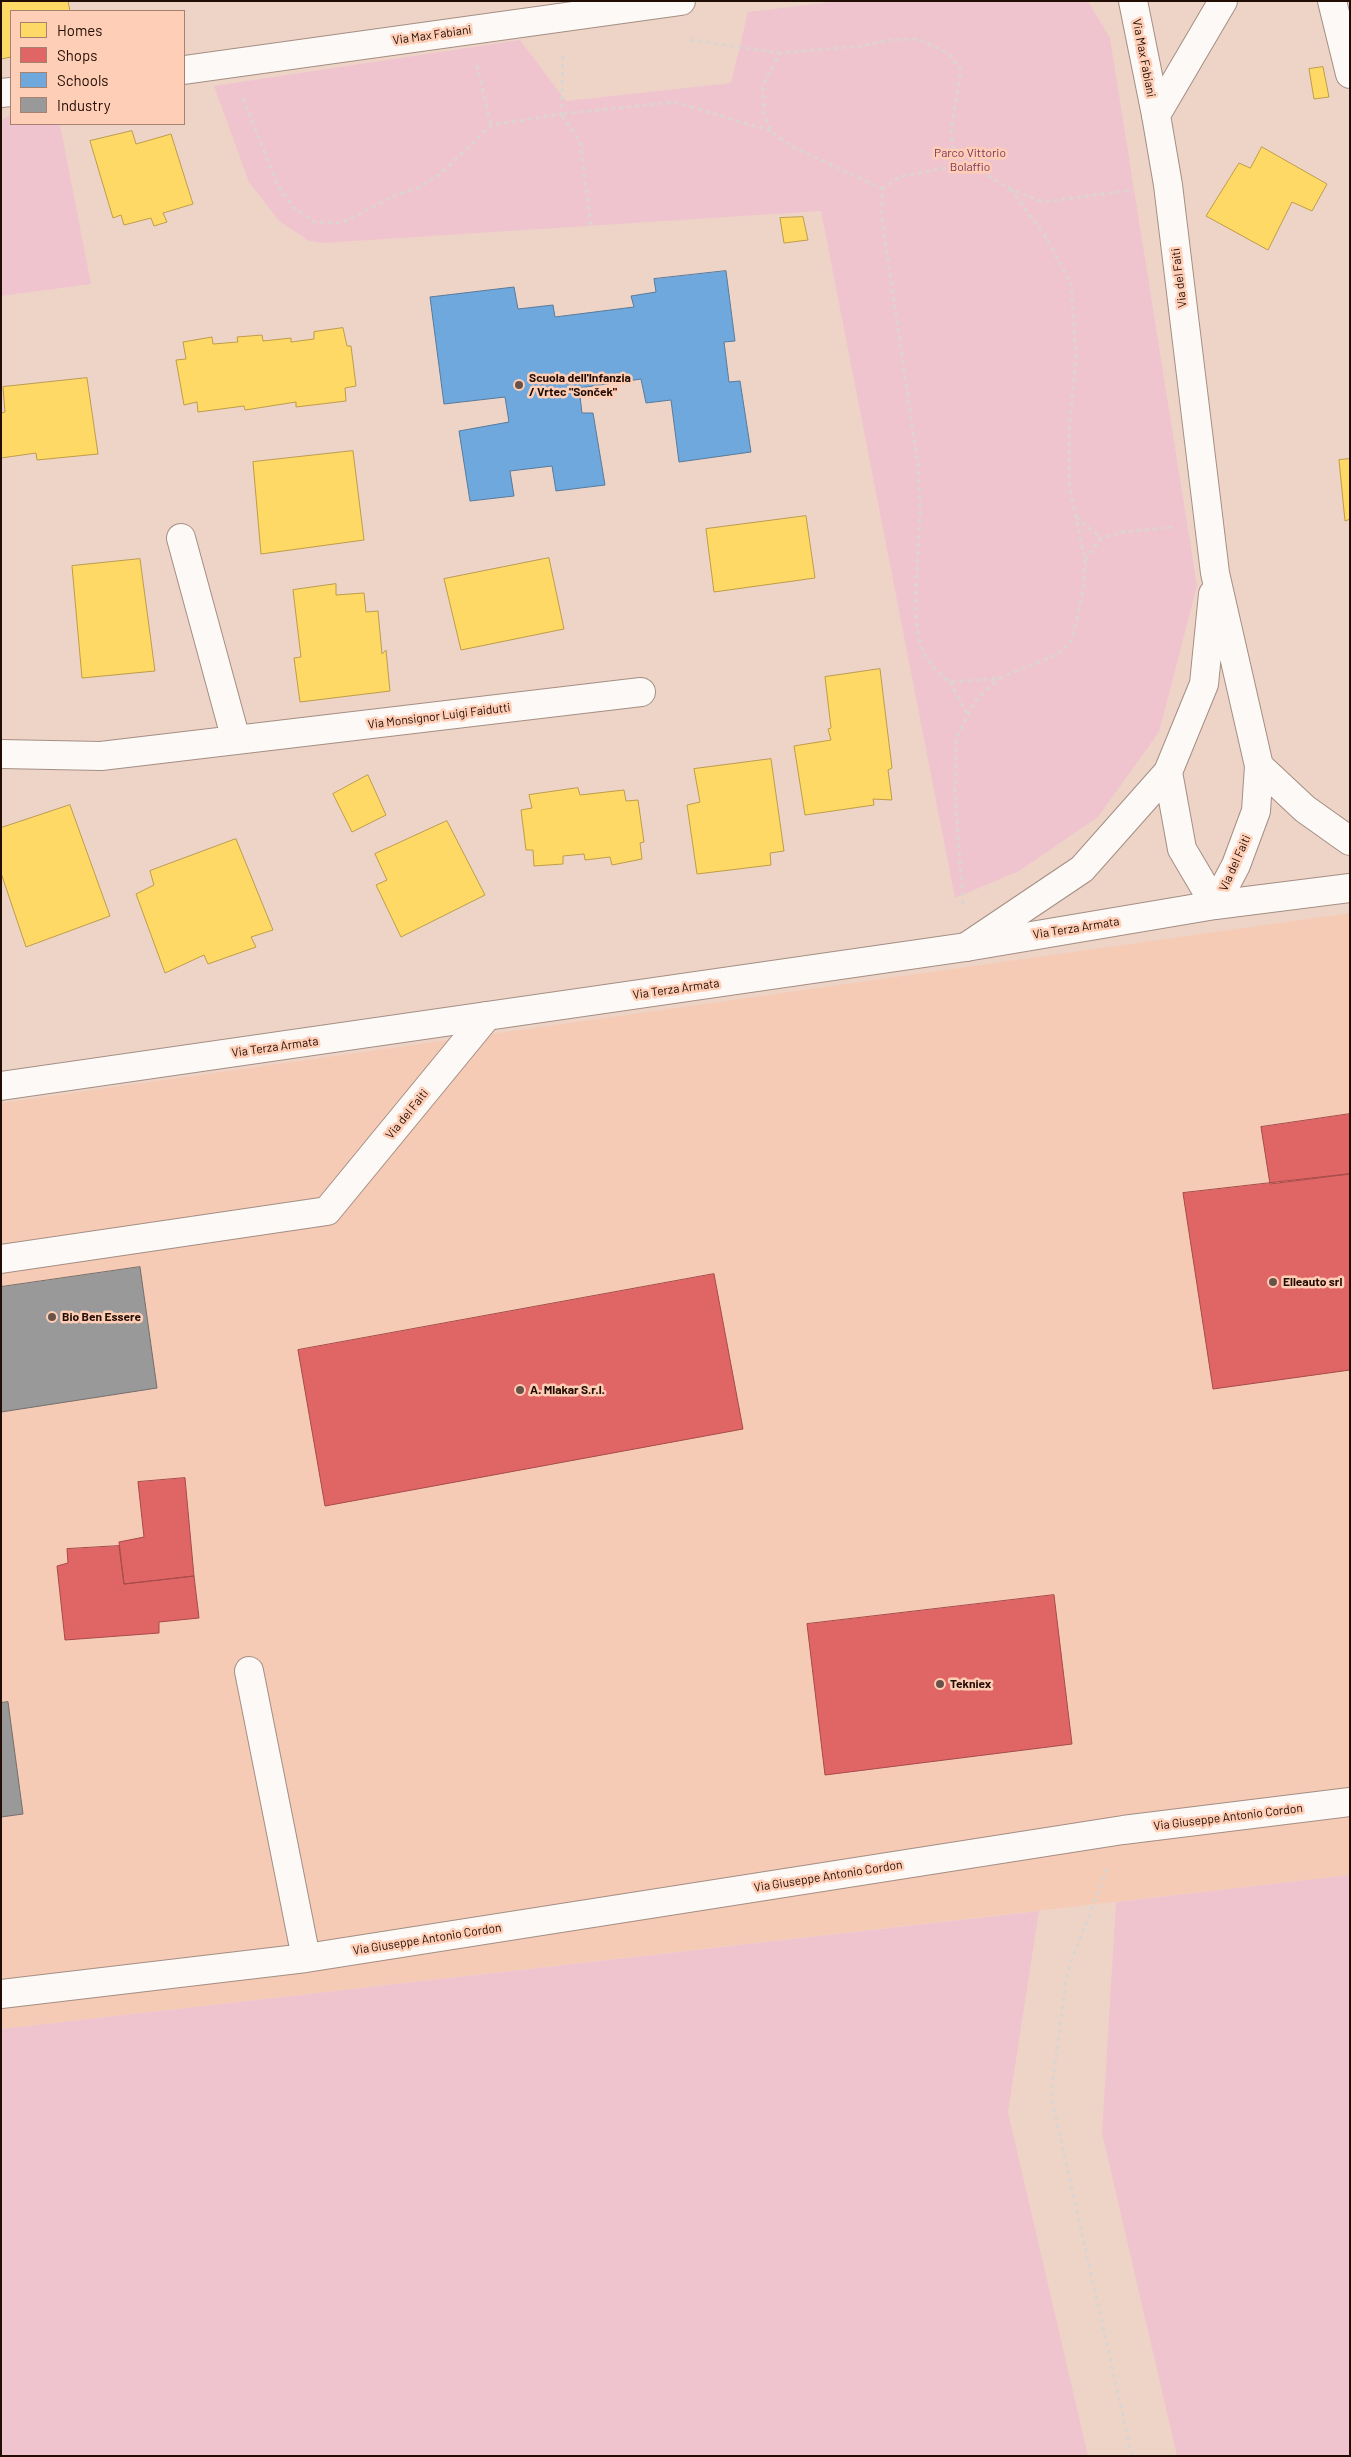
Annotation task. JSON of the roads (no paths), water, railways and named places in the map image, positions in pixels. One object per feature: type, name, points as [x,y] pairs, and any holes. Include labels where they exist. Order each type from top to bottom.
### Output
[{"type":"street","name":"Via Max Fabiani","points":[[185,70],[681,1]]},
{"type":"street","name":"Via Max Fabiani","points":[[1133,1],[1156,115]]},
{"type":"street","points":[[1156,115],[1223,1]]},
{"type":"street","points":[[1332,1],[1350,74]]},
{"type":"street","name":"Via del Faiti","points":[[1156,115],[1168,185],[1215,572],[1260,766],[1256,811],[1236,865],[1215,905]]},
{"type":"street","points":[[181,538],[236,740]]},
{"type":"street","name":"Via del Faiti","points":[[966,946],[1082,869],[1168,772],[1204,684],[1215,572]]},
{"type":"street","name":"Via Monsignor Luigi Faidutti","points":[[1,754],[101,756],[641,692]]},
{"type":"street","points":[[1260,766],[1305,809],[1350,841]]},
{"type":"street","name":"Via del Faiti","points":[[1168,772],[1182,849],[1215,905]]},
{"type":"street","name":"Via Terza Armata","points":[[1,1086],[966,946],[1215,905],[1350,888]]},
{"type":"street","name":"Via del Faiti","points":[[1,1260],[327,1211],[487,1016]]},
{"type":"street","points":[[249,1671],[306,1958]]},
{"type":"street","name":"Via Giuseppe Antonio Cordon","points":[[1,1994],[306,1958],[1123,1830],[1350,1802]]},
{"type":"place","name":"Scuola dell'Infanzia / Vrtec \"Sonček\"","points":[[519,385]]},
{"type":"place","name":"Elleauto srl","points":[[1273,1282]]},
{"type":"place","name":"Bio Ben Essere","points":[[52,1317]]},
{"type":"place","name":"A. Mlakar S.r.l.","points":[[520,1390]]},
{"type":"place","name":"Tekniex","points":[[940,1684]]},
{"type":"park label","name":"Parco Vittorio Bolaffio","points":[[970,160]]}]
